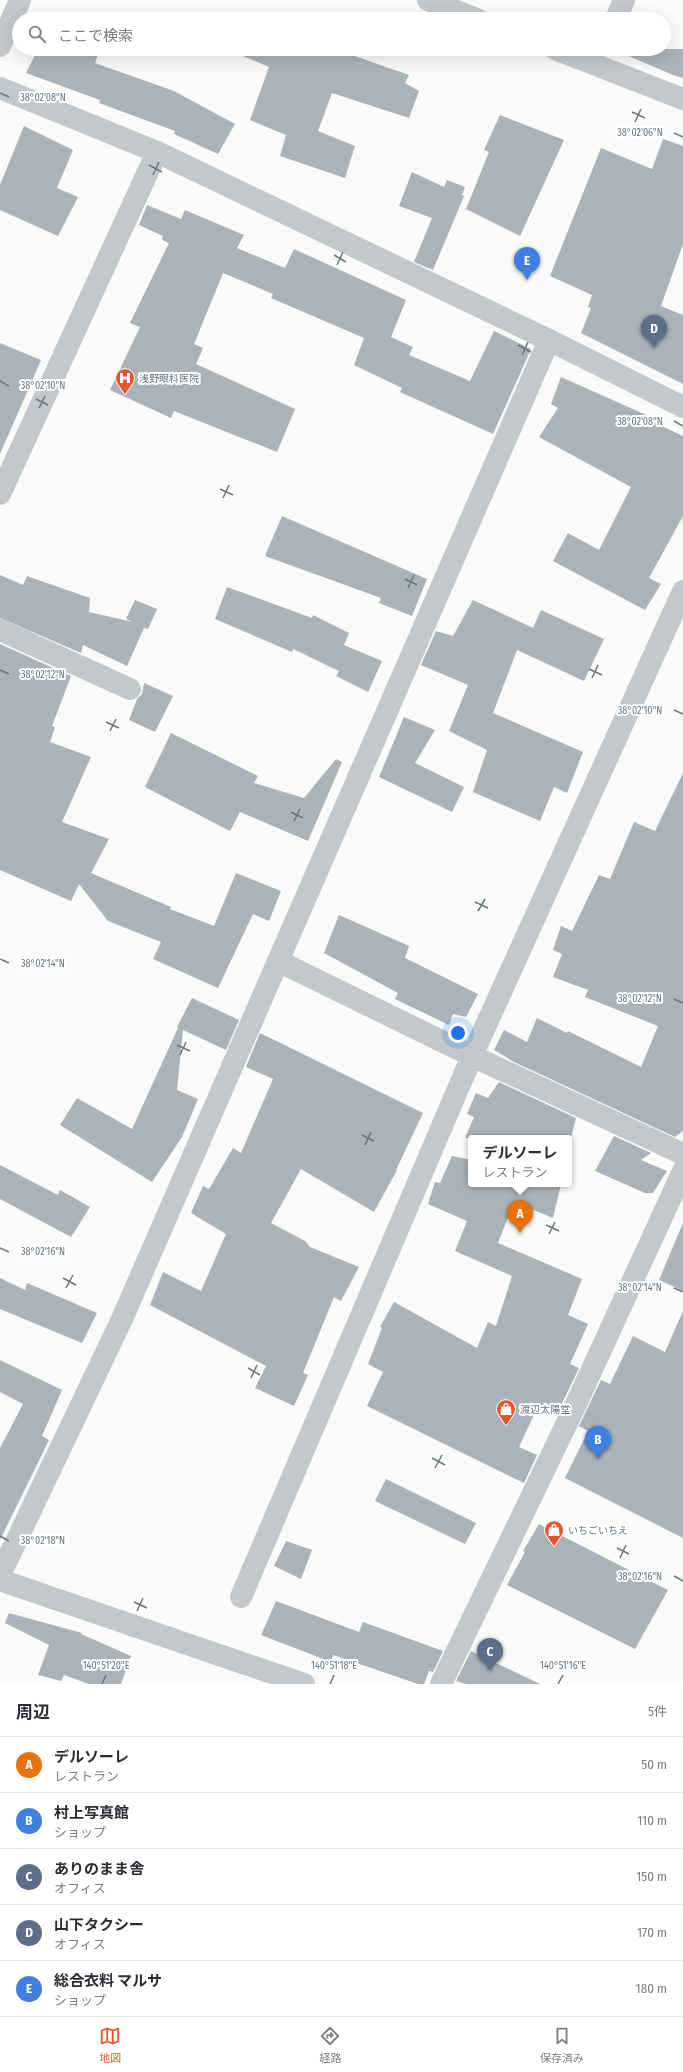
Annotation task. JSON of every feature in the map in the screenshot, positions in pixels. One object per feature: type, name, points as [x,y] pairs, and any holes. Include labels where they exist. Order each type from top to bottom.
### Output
[{"type":"street","points":[[15,12],[20,0]]},
{"type":"street","points":[[428,0],[455,5],[466,12]]},
{"type":"street","points":[[619,12],[624,0]]},
{"type":"street","points":[[0,46],[12,18]]},
{"type":"street","points":[[602,57],[683,99]]},
{"type":"street","points":[[0,88],[157,152],[549,340],[683,407]]},
{"type":"street","points":[[0,494],[157,152]]},
{"type":"street","points":[[0,1575],[122,1319],[549,340]]},
{"type":"street","points":[[241,1597],[472,1056],[683,591]]},
{"type":"street","points":[[0,630],[130,689]]},
{"type":"street","points":[[278,960],[472,1056],[683,1154]]},
{"type":"street","points":[[441,1684],[578,1400],[683,1171]]},
{"type":"street","points":[[0,1580],[304,1684]]},
{"type":"building","points":[[671,49],[683,49],[683,78],[628,56],[671,56]]},
{"type":"building","points":[[34,56],[98,56],[95,63],[174,91],[235,124],[218,154],[174,134],[175,131],[99,103],[100,100],[26,73]]},
{"type":"building","points":[[243,56],[355,56],[409,75],[405,83],[419,91],[409,118],[332,93],[318,131],[355,146],[345,178],[280,156],[286,135],[250,120],[269,67]]},
{"type":"building","points":[[500,115],[564,140],[520,236],[466,209],[489,152],[484,150]]},
{"type":"building","points":[[24,126],[73,150],[57,188],[78,197],[58,236],[0,210],[0,185]]},
{"type":"building","points":[[663,139],[683,146],[683,244],[661,306],[683,315],[683,384],[581,333],[591,308],[588,307],[592,295],[550,276],[601,148],[652,169]]},
{"type":"building","points":[[412,172],[444,187],[447,180],[465,187],[462,195],[464,196],[433,270],[414,262],[432,218],[399,206]]},
{"type":"building","points":[[147,205],[181,219],[185,210],[244,235],[237,248],[285,268],[294,249],[406,300],[391,337],[413,347],[409,355],[470,381],[494,331],[531,349],[493,434],[400,392],[402,388],[354,365],[364,338],[271,298],[273,294],[223,273],[194,344],[203,348],[196,364],[295,409],[277,452],[174,411],[171,418],[110,390],[140,327],[130,323],[169,243],[162,240],[163,236],[139,225]]},
{"type":"building","points":[[0,343],[41,360],[0,454]]},
{"type":"building","points":[[561,377],[653,418],[651,421],[683,436],[683,516],[649,578],[661,584],[645,610],[553,561],[568,533],[599,550],[631,487],[539,437],[558,408],[551,404]]},
{"type":"building","points":[[282,516],[427,579],[412,616],[379,603],[381,598],[265,556]]},
{"type":"building","points":[[0,575],[23,585],[27,576],[90,598],[89,612],[133,622],[126,619],[135,600],[157,609],[148,629],[144,628],[127,666],[83,645],[81,653],[0,618]]},
{"type":"building","points":[[227,587],[312,618],[313,615],[349,633],[344,645],[382,661],[368,692],[336,676],[339,671],[293,649],[292,652],[215,619]]},
{"type":"building","points":[[473,600],[533,628],[541,610],[604,639],[584,681],[517,650],[493,713],[583,752],[567,793],[554,787],[540,821],[473,792],[487,750],[449,731],[468,685],[421,665],[436,631],[453,636]]},
{"type":"building","points":[[0,644],[71,676],[52,726],[55,727],[50,742],[91,757],[62,822],[109,839],[91,873],[171,907],[170,909],[214,926],[236,873],[281,891],[269,921],[253,914],[218,988],[153,959],[161,942],[108,921],[79,884],[71,901],[0,870]]},
{"type":"building","points":[[144,683],[173,696],[155,732],[129,720],[137,699],[142,694]]},
{"type":"building","points":[[404,717],[435,730],[415,763],[464,787],[452,812],[379,777]]},
{"type":"building","points":[[171,733],[258,776],[254,783],[304,798],[336,759],[342,762],[308,841],[240,812],[230,831],[145,787]]},
{"type":"building","points":[[683,773],[683,1131],[675,1137],[514,1062],[494,1050],[504,1030],[527,1042],[537,1018],[567,1033],[568,1031],[641,1067],[658,1026],[585,997],[588,990],[553,977],[562,954],[553,950],[561,926],[572,931],[599,875],[610,879],[634,822],[655,831]]},
{"type":"building","points":[[339,915],[409,946],[405,958],[478,994],[466,1017],[453,1014],[449,1025],[395,999],[398,993],[324,953]]},
{"type":"building","points":[[192,998],[239,1020],[226,1050],[183,1030],[177,1090],[198,1099],[182,1137],[152,1182],[60,1125],[77,1098],[132,1129],[178,1028],[177,1027]]},
{"type":"building","points":[[260,1033],[423,1113],[397,1170],[374,1212],[301,1169],[271,1223],[305,1241],[310,1247],[359,1267],[341,1301],[334,1297],[303,1373],[308,1375],[294,1406],[255,1388],[266,1366],[150,1305],[163,1272],[201,1291],[226,1234],[191,1213],[203,1186],[209,1189],[233,1148],[241,1153],[273,1079],[246,1067]]},
{"type":"building","points":[[499,1082],[576,1118],[572,1135],[468,1135],[468,1138],[465,1138],[474,1117],[467,1114],[476,1093],[488,1098]]},
{"type":"building","points":[[614,1136],[651,1153],[641,1160],[667,1171],[653,1193],[645,1193],[595,1171]]},
{"type":"building","points":[[452,1156],[468,1159],[468,1187],[560,1187],[553,1218],[514,1202],[498,1243],[582,1279],[568,1315],[588,1324],[570,1364],[579,1368],[557,1414],[539,1404],[519,1447],[537,1455],[524,1483],[367,1406],[383,1372],[368,1364],[382,1328],[380,1327],[394,1302],[477,1348],[488,1322],[496,1326],[512,1276],[455,1251],[467,1221],[428,1204],[435,1182],[440,1183]]},
{"type":"building","points":[[0,1165],[58,1195],[60,1190],[90,1207],[71,1237],[0,1199]]},
{"type":"building","points":[[683,1223],[683,1291],[659,1280]]},
{"type":"building","points":[[0,1278],[25,1290],[27,1283],[97,1313],[82,1343],[0,1309]]},
{"type":"building","points":[[683,1311],[683,1538],[565,1478],[588,1431],[579,1426],[601,1380],[610,1384],[633,1336],[665,1352]]},
{"type":"building","points":[[0,1360],[62,1390],[42,1436],[49,1440],[0,1540],[0,1448],[23,1404],[0,1392]]},
{"type":"building","points":[[386,1479],[476,1523],[465,1544],[375,1501]]},
{"type":"building","points":[[539,1524],[668,1590],[635,1649],[507,1585],[525,1552],[523,1551]]},
{"type":"building","points":[[286,1541],[312,1550],[301,1579],[274,1566]]},
{"type":"building","points":[[276,1601],[359,1632],[363,1622],[443,1651],[433,1672],[429,1671],[424,1684],[418,1684],[333,1655],[331,1662],[261,1635]]},
{"type":"building","points":[[9,1613],[82,1633],[81,1634],[131,1656],[121,1684],[89,1684],[64,1675],[61,1681],[38,1675],[49,1645],[5,1623]]},
{"type":"building","points":[[471,1651],[540,1684],[466,1684],[456,1681]]},
{"type":"place","name":"総合衣料 マルサ","points":[[527,280]]},
{"type":"place","name":"山下タクシー","points":[[654,348]]},
{"type":"place","name":"浅野眼科医院","points":[[125,395]]},
{"type":"place","name":"デルソーレ","points":[[520,1233]]},
{"type":"place","name":"渡辺太陽堂","points":[[506,1426]]},
{"type":"place","name":"村上写真館","points":[[598,1459]]},
{"type":"place","name":"いちごいちえ","points":[[554,1547]]},
{"type":"place","name":"ありのまま舎","points":[[490,1671]]}]
